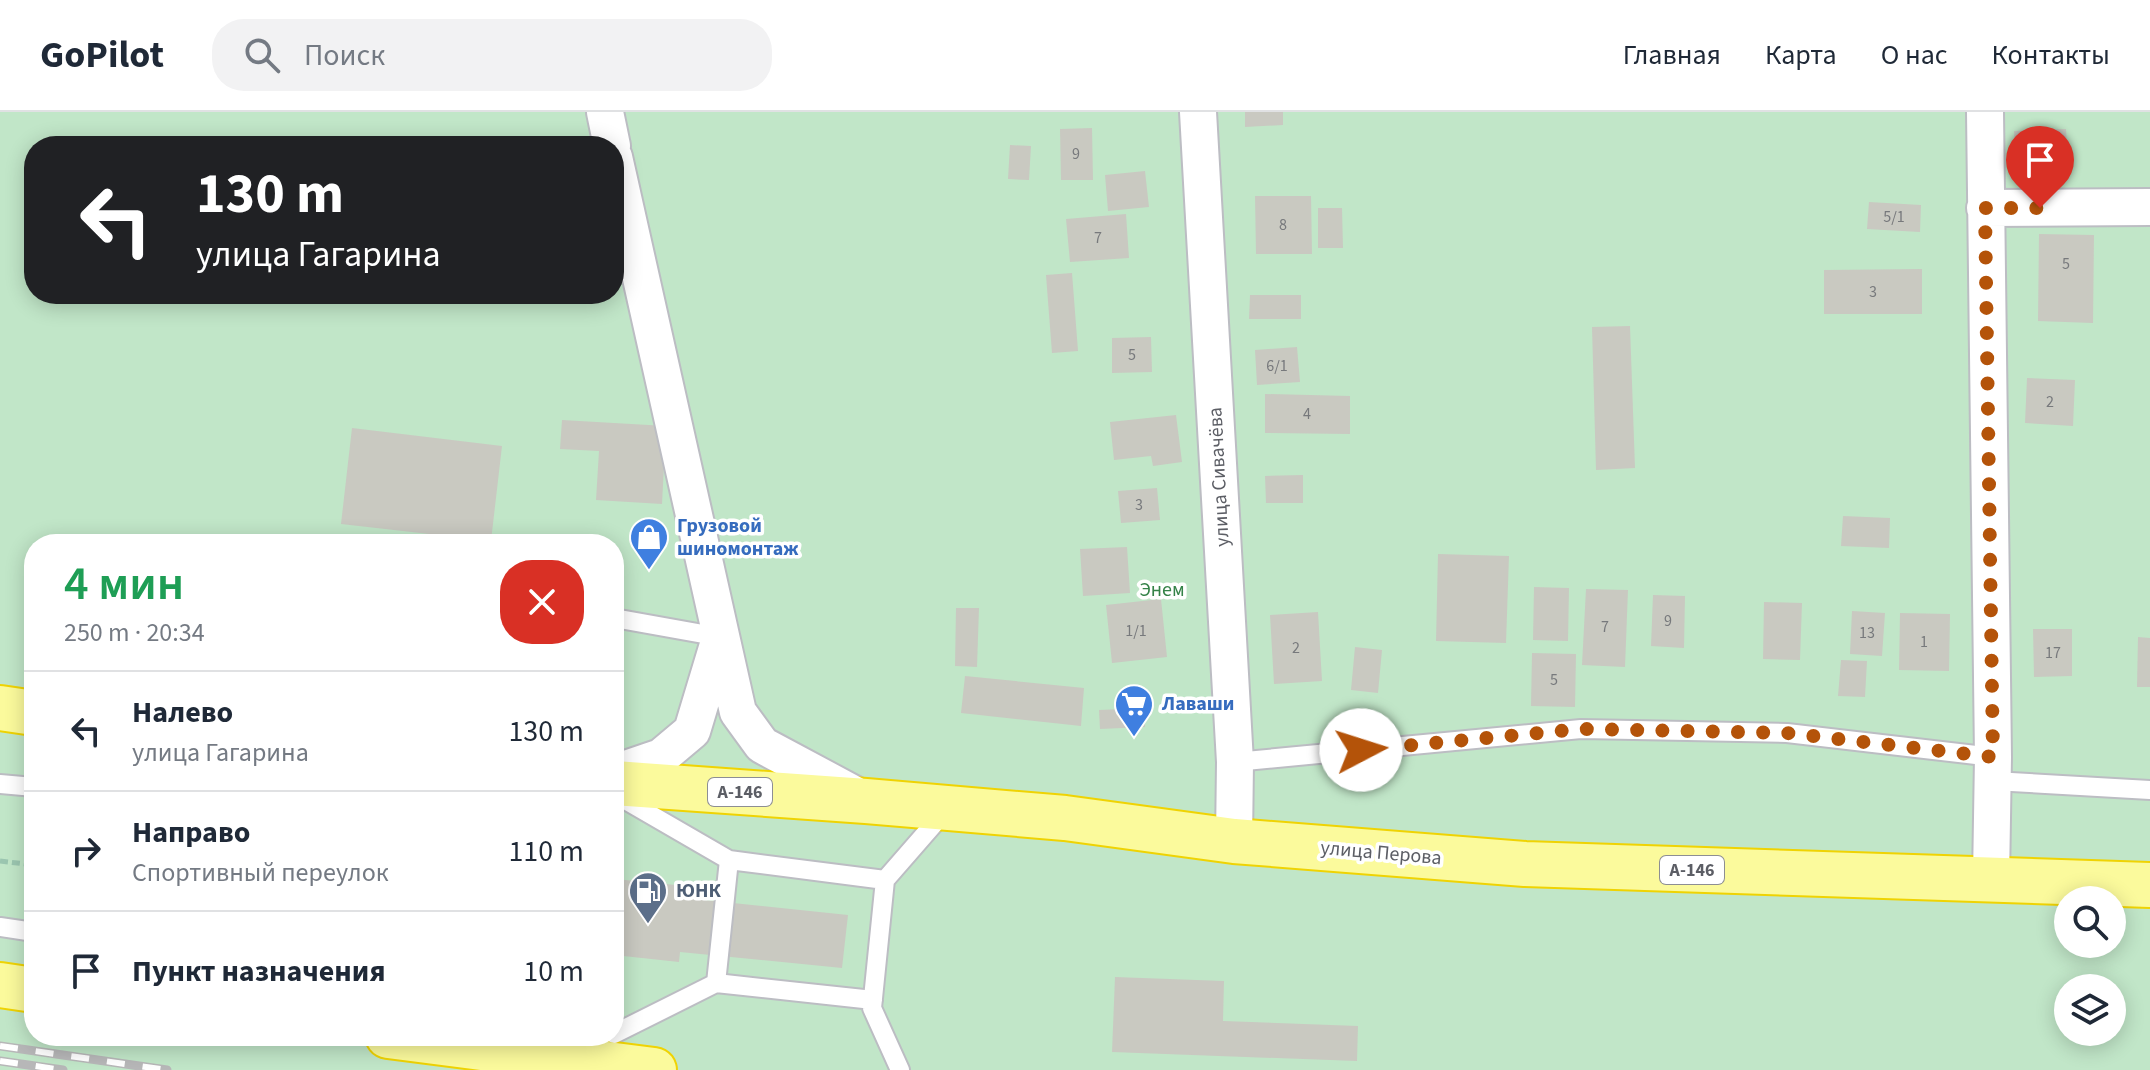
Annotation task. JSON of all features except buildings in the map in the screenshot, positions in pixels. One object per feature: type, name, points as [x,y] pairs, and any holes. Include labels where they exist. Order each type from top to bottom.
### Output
[{"type":"highway","points":[[0,708],[24,712]]},
{"type":"highway","name":"улица Перова","points":[[624,784],[1065,818],[1234,841],[1525,864],[2150,885]]},
{"type":"highway","points":[[0,985],[24,989]]},
{"type":"highway","points":[[565,1047],[654,1070]]},
{"type":"street","points":[[605,112],[610,136]]},
{"type":"street","name":"улица Сивачёва","points":[[1198,112],[1235,762],[1234,841]]},
{"type":"street","points":[[1985,112],[1993,769],[1991,879]]},
{"type":"street","points":[[624,201],[738,712],[762,745],[866,801]]},
{"type":"street","points":[[1985,208],[2150,207]]},
{"type":"street","points":[[624,770],[661,757],[692,731],[720,637]]},
{"type":"lane","points":[[624,620],[720,637]]},
{"type":"lane","points":[[1235,762],[1581,729],[1787,733],[1993,769],[2150,790]]},
{"type":"lane","points":[[0,784],[24,786]]},
{"type":"lane","points":[[624,800],[729,860],[885,880]]},
{"type":"lane","points":[[900,1070],[872,1008],[885,880],[948,808]]},
{"type":"lane","points":[[716,983],[729,860]]},
{"type":"lane","points":[[0,927],[24,931]]},
{"type":"lane","points":[[624,1029],[716,983],[873,1000]]},
{"type":"path","points":[[0,861],[24,864]]},
{"type":"green space","name":"Энем","points":[[0,112],[2150,112],[2150,1070],[0,1070]]},
{"type":"railway","points":[[0,1046],[167,1070]]},
{"type":"railway","points":[[0,1061],[63,1070]]},
{"type":"place","name":"Грузовой шиномонтаж","points":[[649,571]]},
{"type":"place","name":"Лаваши","points":[[1134,738]]},
{"type":"place","name":"ЮНК","points":[[648,925]]},
{"type":"route","points":[[1361,750],[1581,729],[1787,733],[1993,757],[1985,208],[2040,208]]}]
